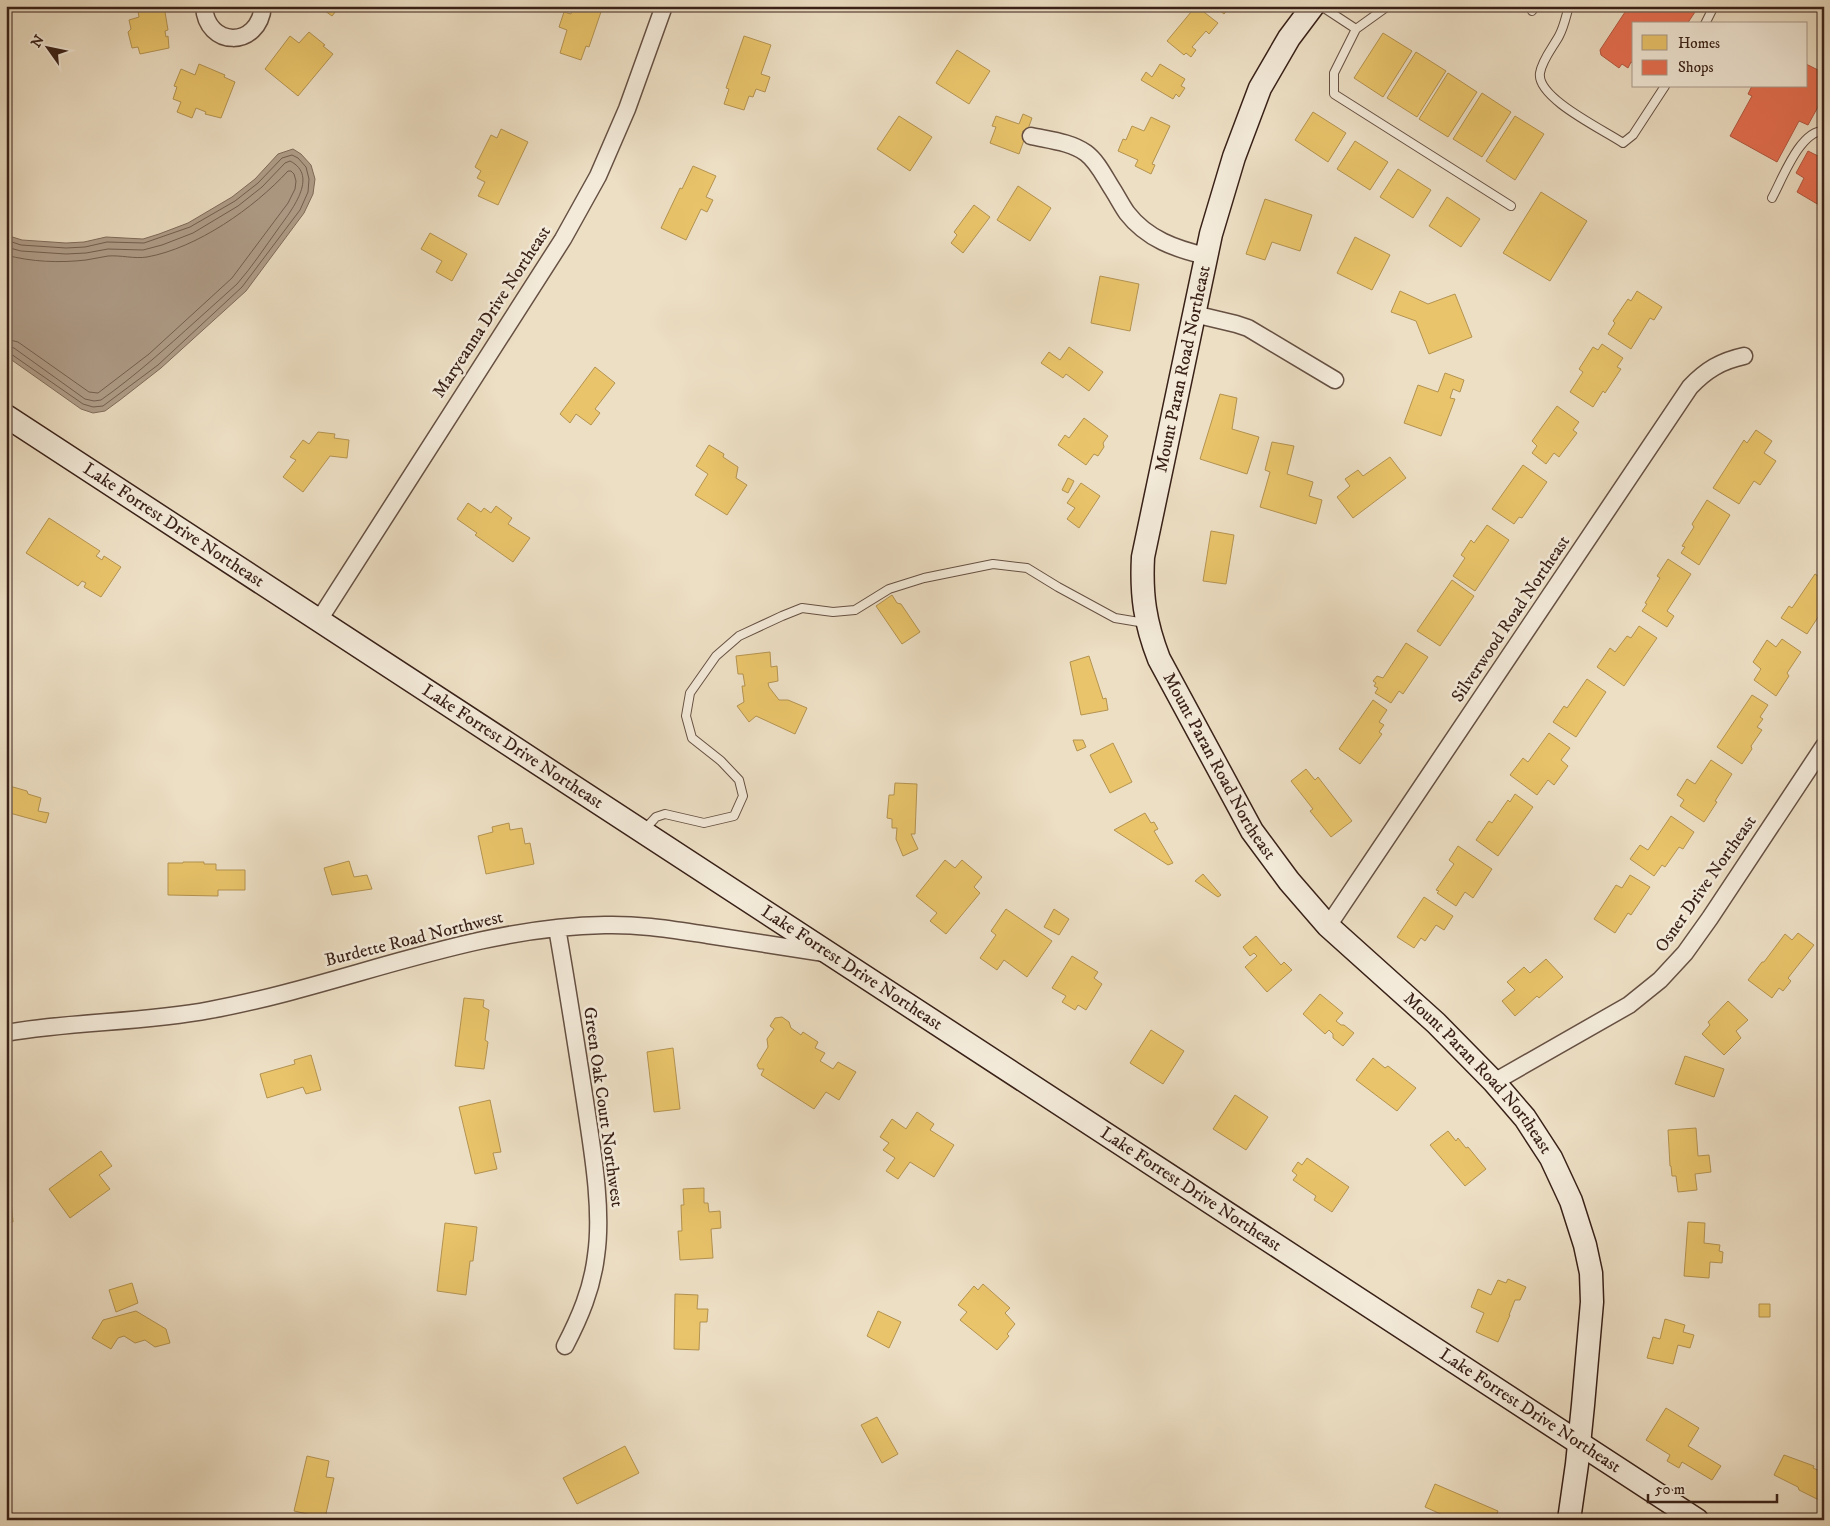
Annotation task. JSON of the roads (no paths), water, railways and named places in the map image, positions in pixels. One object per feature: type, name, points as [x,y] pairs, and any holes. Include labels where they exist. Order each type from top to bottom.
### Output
[{"type":"street","points":[[204,6],[208,23],[214,31],[222,36],[232,38],[242,37],[258,25],[262,16],[263,6]]},
{"type":"street","name":"Maryeanna Drive Northeast","points":[[319,620],[563,239],[598,176],[627,109],[664,6]]},
{"type":"street","name":"Mount Paran Road Northeast","points":[[1313,6],[1289,38],[1260,88],[1222,194],[1206,256],[1144,556],[1142,582],[1144,609],[1159,659],[1252,831],[1289,881],[1328,926],[1436,1023],[1494,1082],[1525,1118],[1551,1158],[1571,1201],[1585,1245],[1591,1274],[1592,1302],[1579,1442],[1569,1520]]},
{"type":"street","points":[[1032,136],[1073,146],[1086,152],[1101,170],[1126,212],[1141,228],[1156,239],[1172,246],[1206,256]]},
{"type":"street","points":[[1194,314],[1248,328],[1335,380]]},
{"type":"street","name":"Silverwood Road Northeast","points":[[1328,926],[1690,387],[1702,374],[1716,365],[1729,359],[1744,356]]},
{"type":"street","name":"Lake Forrest Drive Northeast","points":[[6,416],[1697,1520]]},
{"type":"street","name":"Osner Drive Northeast","points":[[1494,1082],[1629,1005],[1660,980],[1685,953],[1710,918],[1824,746]]},
{"type":"street","name":"Burdette Road Northwest","points":[[6,1033],[39,1027],[140,1020],[209,1010],[248,1002],[459,945],[558,928],[605,925],[655,927],[834,955]]},
{"type":"street","name":"Green Oak Court Northwest","points":[[558,928],[591,1145],[598,1220],[596,1256],[590,1289],[580,1318],[565,1346]]},
{"type":"lane","points":[[1321,6],[1356,29]]},
{"type":"lane","points":[[1388,6],[1356,29],[1334,73],[1334,94],[1511,206]]},
{"type":"lane","points":[[1570,6],[1560,34],[1539,74],[1541,84],[1560,105],[1623,143],[1633,135],[1664,88]]},
{"type":"lane","points":[[1706,22],[1714,6]]},
{"type":"lane","points":[[1772,198],[1807,136],[1818,131],[1824,131]]},
{"type":"lane","points":[[643,831],[656,817],[665,814],[704,824],[734,816],[743,796],[739,780],[721,761],[692,738],[686,716],[690,693],[716,656],[739,636],[782,616],[802,608],[833,612],[855,610],[889,589],[924,578],[993,564],[1027,568],[1115,618],[1147,623]]},
{"type":"water","points":[[293,149],[301,154],[311,165],[315,179],[313,194],[304,213],[246,291],[161,368],[105,411],[93,413],[81,409],[6,356],[6,235],[22,240],[66,243],[84,242],[106,237],[143,239],[188,223],[232,197],[255,179],[278,154]]}]
